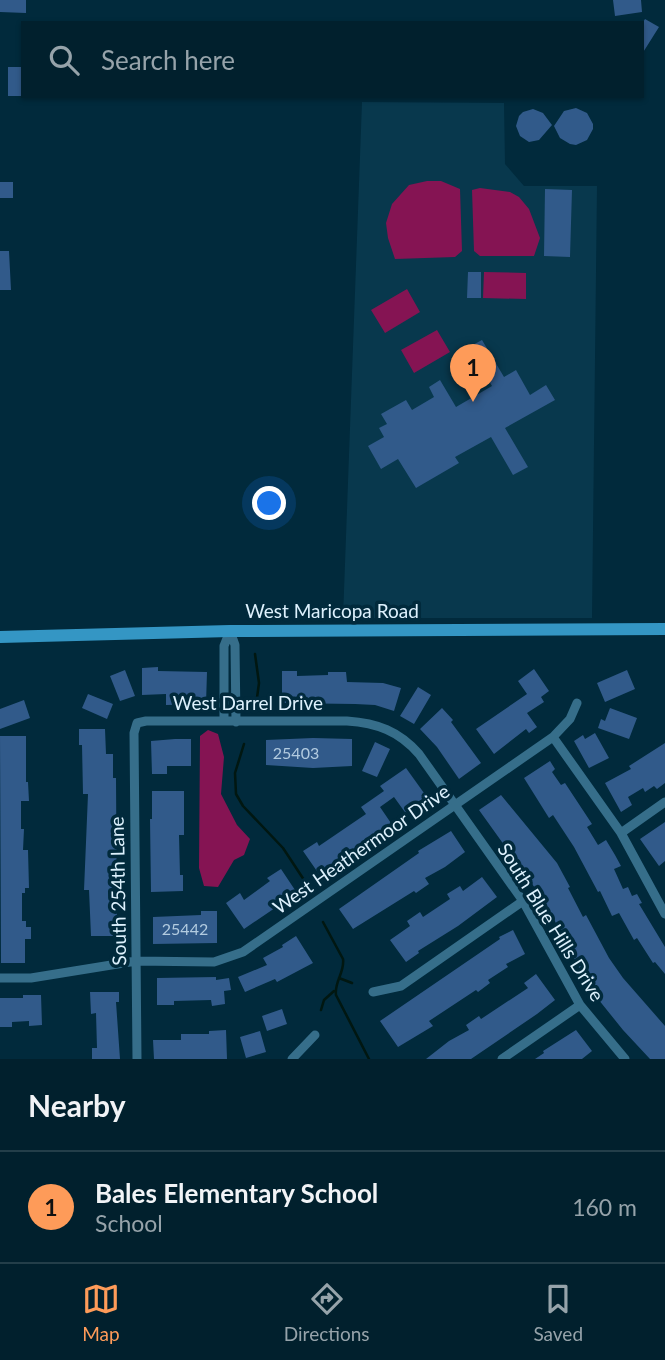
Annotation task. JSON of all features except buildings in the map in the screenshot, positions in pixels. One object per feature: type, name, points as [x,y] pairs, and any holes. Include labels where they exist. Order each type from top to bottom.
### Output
[{"type":"street","name":"West Maricopa Road","points":[[0,637],[230,631],[665,629]]},
{"type":"street","points":[[224,722],[224,646],[230,631]]},
{"type":"street","points":[[230,631],[235,645],[236,722]]},
{"type":"street","name":"West Heathermoor Drive","points":[[0,978],[31,978],[136,961],[214,962],[243,952],[553,737],[570,719],[577,703]]},
{"type":"street","name":"West Darrel Drive","points":[[136,723],[360,722]]},
{"type":"street","name":"South Blue Hills Drive","points":[[360,722],[377,725],[402,737],[419,754],[523,901],[580,1005],[625,1059]]},
{"type":"street","name":"South 254th Lane","points":[[136,723],[137,1059]]},
{"type":"street","points":[[553,737],[621,833],[665,914]]},
{"type":"street","points":[[621,833],[665,802]]},
{"type":"street","points":[[373,992],[401,986],[523,901]]},
{"type":"street","points":[[502,1059],[580,1005]]},
{"type":"street","points":[[292,1059],[315,1035]]},
{"type":"shaded area","points":[[362,102],[504,103],[505,164],[524,186],[597,186],[592,618],[343,618]]},
{"type":"shaded area","points":[[441,181],[460,189],[462,251],[455,257],[395,259],[386,223],[392,204],[409,185]]},
{"type":"shaded area","points":[[480,188],[510,192],[519,197],[529,209],[540,238],[534,256],[480,256],[474,251],[472,190]]},
{"type":"shaded area","points":[[484,272],[526,273],[526,299],[483,298]]},
{"type":"shaded area","points":[[407,289],[420,312],[385,333],[371,310]]},
{"type":"shaded area","points":[[437,330],[450,352],[414,373],[401,350]]},
{"type":"shaded area","points":[[208,730],[218,734],[224,757],[221,794],[237,825],[250,839],[244,855],[234,860],[218,887],[204,886],[199,868],[200,736]]},
{"type":"waterway","points":[[255,654],[259,683],[256,705]]},
{"type":"waterway","points":[[244,744],[235,773],[236,794],[243,806],[283,848],[310,889]]},
{"type":"waterway","points":[[323,922],[343,959],[336,995],[369,1059]]},
{"type":"waterway","points":[[339,978],[352,983]]},
{"type":"waterway","points":[[321,1010],[324,1000],[334,991]]},
{"type":"place","name":"Bales Elementary School","points":[[473,402]]}]
